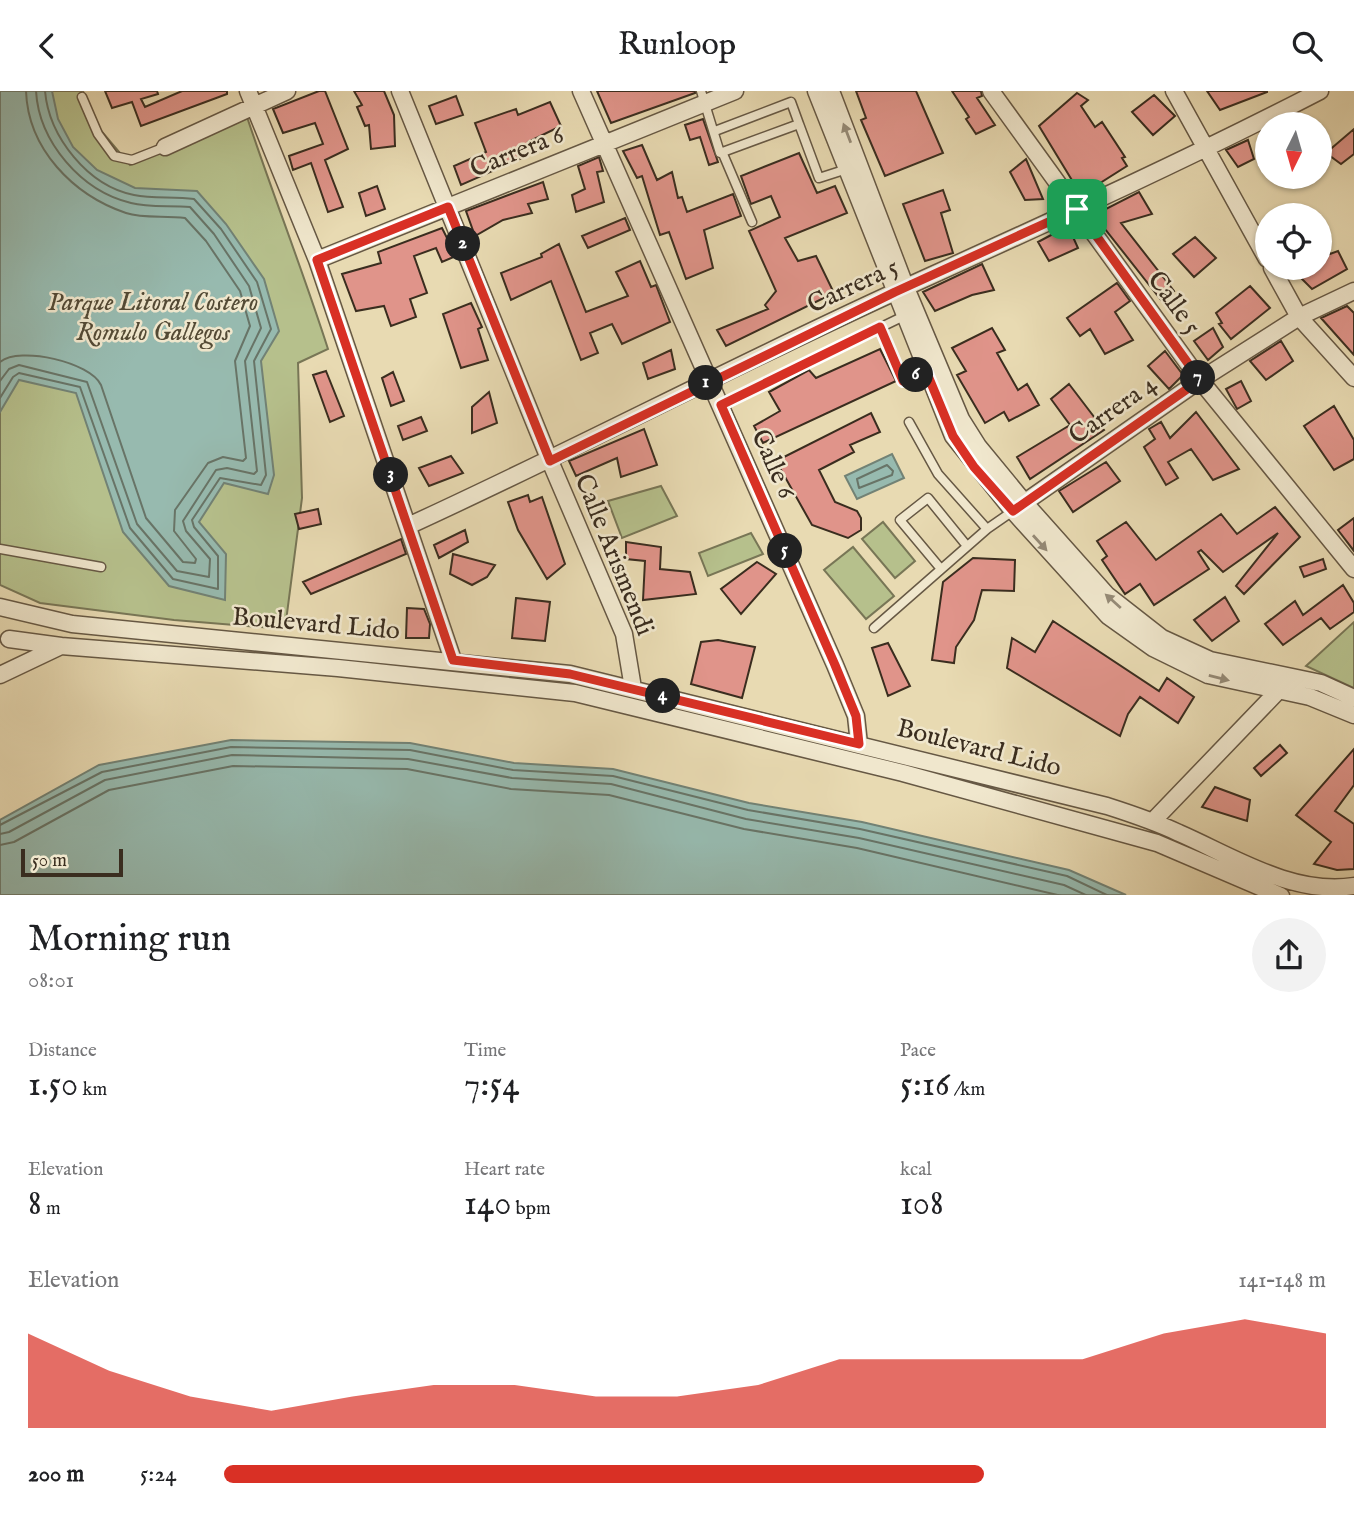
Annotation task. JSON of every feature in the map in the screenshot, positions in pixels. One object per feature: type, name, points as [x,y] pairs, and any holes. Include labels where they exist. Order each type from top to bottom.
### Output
[{"type":"street","points":[[165,147],[251,99],[287,91]]},
{"type":"street","name":"Calle Arismendi","points":[[400,91],[550,461],[624,634],[633,688]]},
{"type":"street","name":"Calle 6","points":[[581,91],[835,665],[856,716],[859,744]]},
{"type":"street","name":"Carrera 6","points":[[317,260],[605,143],[704,97],[735,91]]},
{"type":"street","points":[[816,91],[847,169],[961,419],[1018,506],[1108,616],[1153,648],[1208,675],[1310,697],[1354,715]]},
{"type":"street","points":[[831,91],[901,290],[904,316],[953,436],[974,467],[1018,506],[1107,595],[1162,638],[1210,660],[1321,683],[1354,698]]},
{"type":"street","name":"Calle 5","points":[[991,91],[1200,380],[1354,569]]},
{"type":"street","points":[[1174,91],[1255,238]]},
{"type":"street","name":"Carrera 5","points":[[408,526],[550,461],[901,290],[1206,150],[1320,91]]},
{"type":"street","points":[[251,99],[317,260],[453,660]]},
{"type":"street","points":[[1279,280],[1299,317],[1354,377]]},
{"type":"street","name":"Carrera 4","points":[[1018,506],[1200,380],[1299,317],[1354,291]]},
{"type":"street","name":"Boulevard Lido","points":[[0,607],[72,624],[453,660],[570,674],[1051,791],[1153,821],[1272,875],[1308,885],[1342,888],[1354,886]]},
{"type":"street","points":[[5,638],[61,646]]},
{"type":"street","name":"Boulevard Lido","points":[[0,675],[61,646],[338,668],[575,693],[903,773],[1157,843],[1281,895]]},
{"type":"street","points":[[1153,821],[1279,690]]},
{"type":"lane","points":[[82,97],[98,134],[114,156],[132,160],[165,147]]},
{"type":"lane","points":[[704,97],[718,150],[723,154],[752,222]]},
{"type":"lane","points":[[715,131],[791,101],[820,178],[847,169]]},
{"type":"lane","points":[[723,154],[799,124]]},
{"type":"lane","points":[[721,405],[904,316]]},
{"type":"lane","points":[[880,327],[903,381],[926,371]]},
{"type":"lane","points":[[909,422],[938,474],[987,529]]},
{"type":"lane","points":[[941,569],[900,520],[928,498],[967,546]]},
{"type":"lane","points":[[874,628],[987,529],[1018,506]]},
{"type":"lane","points":[[0,549],[101,567]]},
{"type":"green space","name":"Parque Litoral Costero Romulo Gallegos","points":[[0,91],[83,91],[92,120],[130,165],[247,117],[328,349],[298,363],[302,498],[285,629],[174,620],[40,603],[0,585]]},
{"type":"green space","points":[[661,486],[677,516],[622,538],[608,501]]},
{"type":"green space","points":[[883,522],[915,561],[895,578],[862,539]]},
{"type":"green space","points":[[751,533],[763,554],[708,576],[699,553]]},
{"type":"green space","points":[[853,547],[894,596],[866,619],[824,570]]},
{"type":"green space","points":[[1354,622],[1354,688],[1306,666]]},
{"type":"water","points":[[0,91],[52,91],[58,119],[73,147],[97,170],[135,188],[197,191],[226,224],[264,279],[279,331],[261,361],[274,475],[268,494],[224,483],[199,522],[226,554],[225,600],[169,586],[123,532],[76,393],[19,380],[0,412]]},
{"type":"water","points":[[892,454],[904,478],[857,499],[845,476]]},
{"type":"water","points":[[231,740],[410,743],[514,763],[613,769],[749,803],[862,822],[1069,870],[1126,895],[0,895],[0,820],[99,765]]},
{"type":"building","points":[[105,91],[157,91],[158,94],[141,99],[145,107],[182,91],[227,91],[227,94],[141,126],[132,102],[112,108]]},
{"type":"building","points":[[325,91],[348,149],[325,160],[343,207],[328,212],[311,163],[293,170],[289,156],[323,144],[315,123],[283,133],[273,109]]},
{"type":"building","points":[[354,91],[384,91],[394,115],[395,146],[371,149],[369,125],[365,126],[357,107],[362,105]]},
{"type":"building","points":[[597,91],[695,91],[695,93],[611,123]]},
{"type":"building","points":[[856,91],[916,91],[943,153],[885,176],[861,120],[866,118]]},
{"type":"building","points":[[952,91],[981,91],[982,96],[977,98],[995,125],[976,134],[966,119],[969,117]]},
{"type":"building","points":[[1207,91],[1267,91],[1267,92],[1220,110]]},
{"type":"building","points":[[1077,93],[1088,100],[1081,106],[1095,127],[1102,122],[1125,157],[1122,158],[1127,166],[1081,195],[1039,126]]},
{"type":"building","points":[[1154,95],[1175,116],[1153,135],[1132,112]]},
{"type":"building","points":[[456,96],[463,115],[436,124],[429,106]]},
{"type":"building","points":[[550,102],[561,126],[528,142],[533,153],[461,185],[454,166],[486,152],[475,123],[516,109],[518,115]]},
{"type":"building","points":[[703,119],[718,162],[709,165],[700,137],[690,140],[685,125]]},
{"type":"building","points":[[1354,129],[1354,154],[1341,164],[1332,157],[1332,148]]},
{"type":"building","points":[[1248,140],[1254,159],[1238,167],[1226,150]]},
{"type":"building","points":[[642,145],[657,180],[672,172],[678,198],[682,197],[687,212],[733,194],[741,216],[704,230],[713,268],[686,279],[669,232],[660,235],[642,176],[637,178],[623,151]]},
{"type":"building","points":[[799,153],[817,193],[835,186],[847,213],[785,238],[798,261],[816,256],[834,293],[726,346],[717,330],[768,309],[765,305],[776,291],[749,231],[780,217],[771,196],[751,204],[741,176]]},
{"type":"building","points":[[599,157],[603,171],[597,172],[604,202],[576,212],[572,195],[585,189],[578,166]]},
{"type":"building","points":[[1026,159],[1043,199],[1025,200],[1010,172]]},
{"type":"building","points":[[543,182],[548,199],[528,204],[532,213],[503,220],[475,236],[466,211]]},
{"type":"building","points":[[377,186],[385,209],[366,216],[359,193]]},
{"type":"building","points":[[943,190],[950,210],[941,213],[953,253],[925,261],[903,204]]},
{"type":"building","points":[[1139,192],[1152,214],[1121,223],[1174,291],[1161,300],[1094,215]]},
{"type":"building","points":[[625,218],[630,230],[588,248],[582,236]]},
{"type":"building","points":[[1068,226],[1078,248],[1049,261],[1038,242]]},
{"type":"building","points":[[442,228],[456,256],[442,262],[436,248],[414,256],[427,293],[410,299],[416,317],[391,326],[384,306],[356,311],[342,274],[381,263],[378,252]]},
{"type":"building","points":[[1195,237],[1216,258],[1194,277],[1173,254]]},
{"type":"building","points":[[559,244],[586,312],[628,296],[616,272],[640,261],[651,287],[656,285],[670,322],[622,344],[612,324],[590,333],[598,353],[581,360],[551,281],[511,300],[501,273],[542,257],[541,254]]},
{"type":"building","points":[[1338,251],[1347,269],[1332,278],[1332,253]]},
{"type":"building","points":[[982,264],[994,290],[972,295],[935,311],[923,292]]},
{"type":"building","points":[[1303,280],[1328,280],[1312,289]]},
{"type":"building","points":[[1117,283],[1130,301],[1115,312],[1133,340],[1105,354],[1090,329],[1080,336],[1067,318]]},
{"type":"building","points":[[1250,286],[1270,308],[1231,339],[1219,324],[1222,323],[1216,313]]},
{"type":"building","points":[[471,303],[482,327],[478,329],[488,360],[461,368],[443,314]]},
{"type":"building","points":[[1347,306],[1354,313],[1354,355],[1321,318]]},
{"type":"building","points":[[992,328],[1005,350],[997,353],[1018,390],[1027,384],[1039,405],[1009,421],[1004,412],[985,423],[957,375],[966,371],[952,348]]},
{"type":"building","points":[[1213,328],[1223,347],[1208,360],[1194,341]]},
{"type":"building","points":[[1281,341],[1293,361],[1266,380],[1250,361]]},
{"type":"building","points":[[880,349],[896,381],[763,443],[754,426],[780,411],[769,392],[809,370],[816,378]]},
{"type":"building","points":[[671,350],[675,369],[648,379],[643,363]]},
{"type":"building","points":[[1165,351],[1183,375],[1169,389],[1148,366]]},
{"type":"building","points":[[326,371],[344,416],[330,422],[313,375]]},
{"type":"building","points":[[393,372],[404,401],[391,406],[382,378]]},
{"type":"building","points":[[1241,381],[1251,401],[1237,409],[1226,389]]},
{"type":"building","points":[[1069,384],[1104,430],[1030,479],[1017,457],[1070,425],[1051,399]]},
{"type":"building","points":[[489,392],[497,423],[472,433],[472,407]]},
{"type":"building","points":[[1334,406],[1354,440],[1354,459],[1334,470],[1304,426]]},
{"type":"building","points":[[1196,412],[1239,469],[1213,480],[1191,449],[1168,462],[1178,478],[1166,485],[1144,447],[1155,439],[1149,429],[1161,422],[1170,438]]},
{"type":"building","points":[[871,413],[880,432],[850,445],[854,452],[819,470],[835,502],[857,511],[861,518],[861,530],[848,538],[812,525],[776,461]]},
{"type":"building","points":[[421,417],[427,431],[403,440],[398,426]]},
{"type":"building","points":[[644,429],[657,465],[621,477],[617,458],[576,476],[569,461]]},
{"type":"building","points":[[451,456],[463,473],[429,486],[419,468]]},
{"type":"building","points":[[1106,462],[1120,481],[1073,512],[1059,491]]},
{"type":"building","points":[[528,495],[530,502],[542,497],[565,564],[547,579],[518,530],[508,502]]},
{"type":"building","points":[[1275,507],[1300,537],[1244,594],[1236,586],[1278,533],[1223,572],[1201,550],[1198,552],[1209,569],[1154,605],[1140,584],[1125,594],[1102,560],[1107,556],[1097,541],[1126,522],[1156,560],[1221,514],[1237,534]]},
{"type":"building","points":[[318,509],[321,524],[299,529],[295,514]]},
{"type":"building","points":[[1354,518],[1354,551],[1338,530]]},
{"type":"building","points":[[465,530],[468,542],[439,558],[434,545]]},
{"type":"building","points":[[401,539],[406,554],[311,594],[303,582]]},
{"type":"building","points":[[626,542],[661,547],[660,569],[690,572],[696,594],[643,600],[645,561],[626,559]]},
{"type":"building","points":[[453,554],[495,565],[487,577],[472,585],[450,574]]},
{"type":"building","points":[[973,558],[1015,560],[1014,591],[982,590],[974,620],[956,647],[954,663],[932,660],[943,582]]},
{"type":"building","points":[[1323,559],[1326,569],[1304,577],[1300,567]]},
{"type":"building","points":[[757,562],[776,574],[741,614],[721,589]]},
{"type":"building","points":[[1343,585],[1354,603],[1354,612],[1330,629],[1321,618],[1283,645],[1265,624],[1295,601],[1303,615]]},
{"type":"building","points":[[1225,597],[1239,621],[1212,641],[1194,620]]},
{"type":"building","points":[[516,598],[550,602],[545,641],[512,638]]},
{"type":"building","points":[[407,608],[424,609],[430,624],[429,638],[406,638]]},
{"type":"building","points":[[1053,621],[1159,691],[1167,678],[1194,697],[1178,723],[1140,697],[1128,714],[1120,736],[1007,668],[1012,638],[1035,652]]},
{"type":"building","points":[[718,640],[755,647],[742,698],[691,684],[701,642]]},
{"type":"building","points":[[888,643],[910,686],[888,696],[872,648]]},
{"type":"building","points":[[1280,745],[1287,753],[1261,776],[1254,768]]},
{"type":"building","points":[[1354,749],[1354,785],[1335,811],[1354,824],[1354,869],[1337,870],[1314,864],[1331,842],[1296,815]]},
{"type":"building","points":[[1215,787],[1250,800],[1247,821],[1202,807]]},
{"type":"route","points":[[448,207],[550,461],[895,292],[1077,209],[1200,380],[1013,511],[974,467],[953,436],[926,371],[903,381],[880,327],[721,405],[856,716],[859,744],[570,674],[453,660],[317,260],[448,207]]}]
